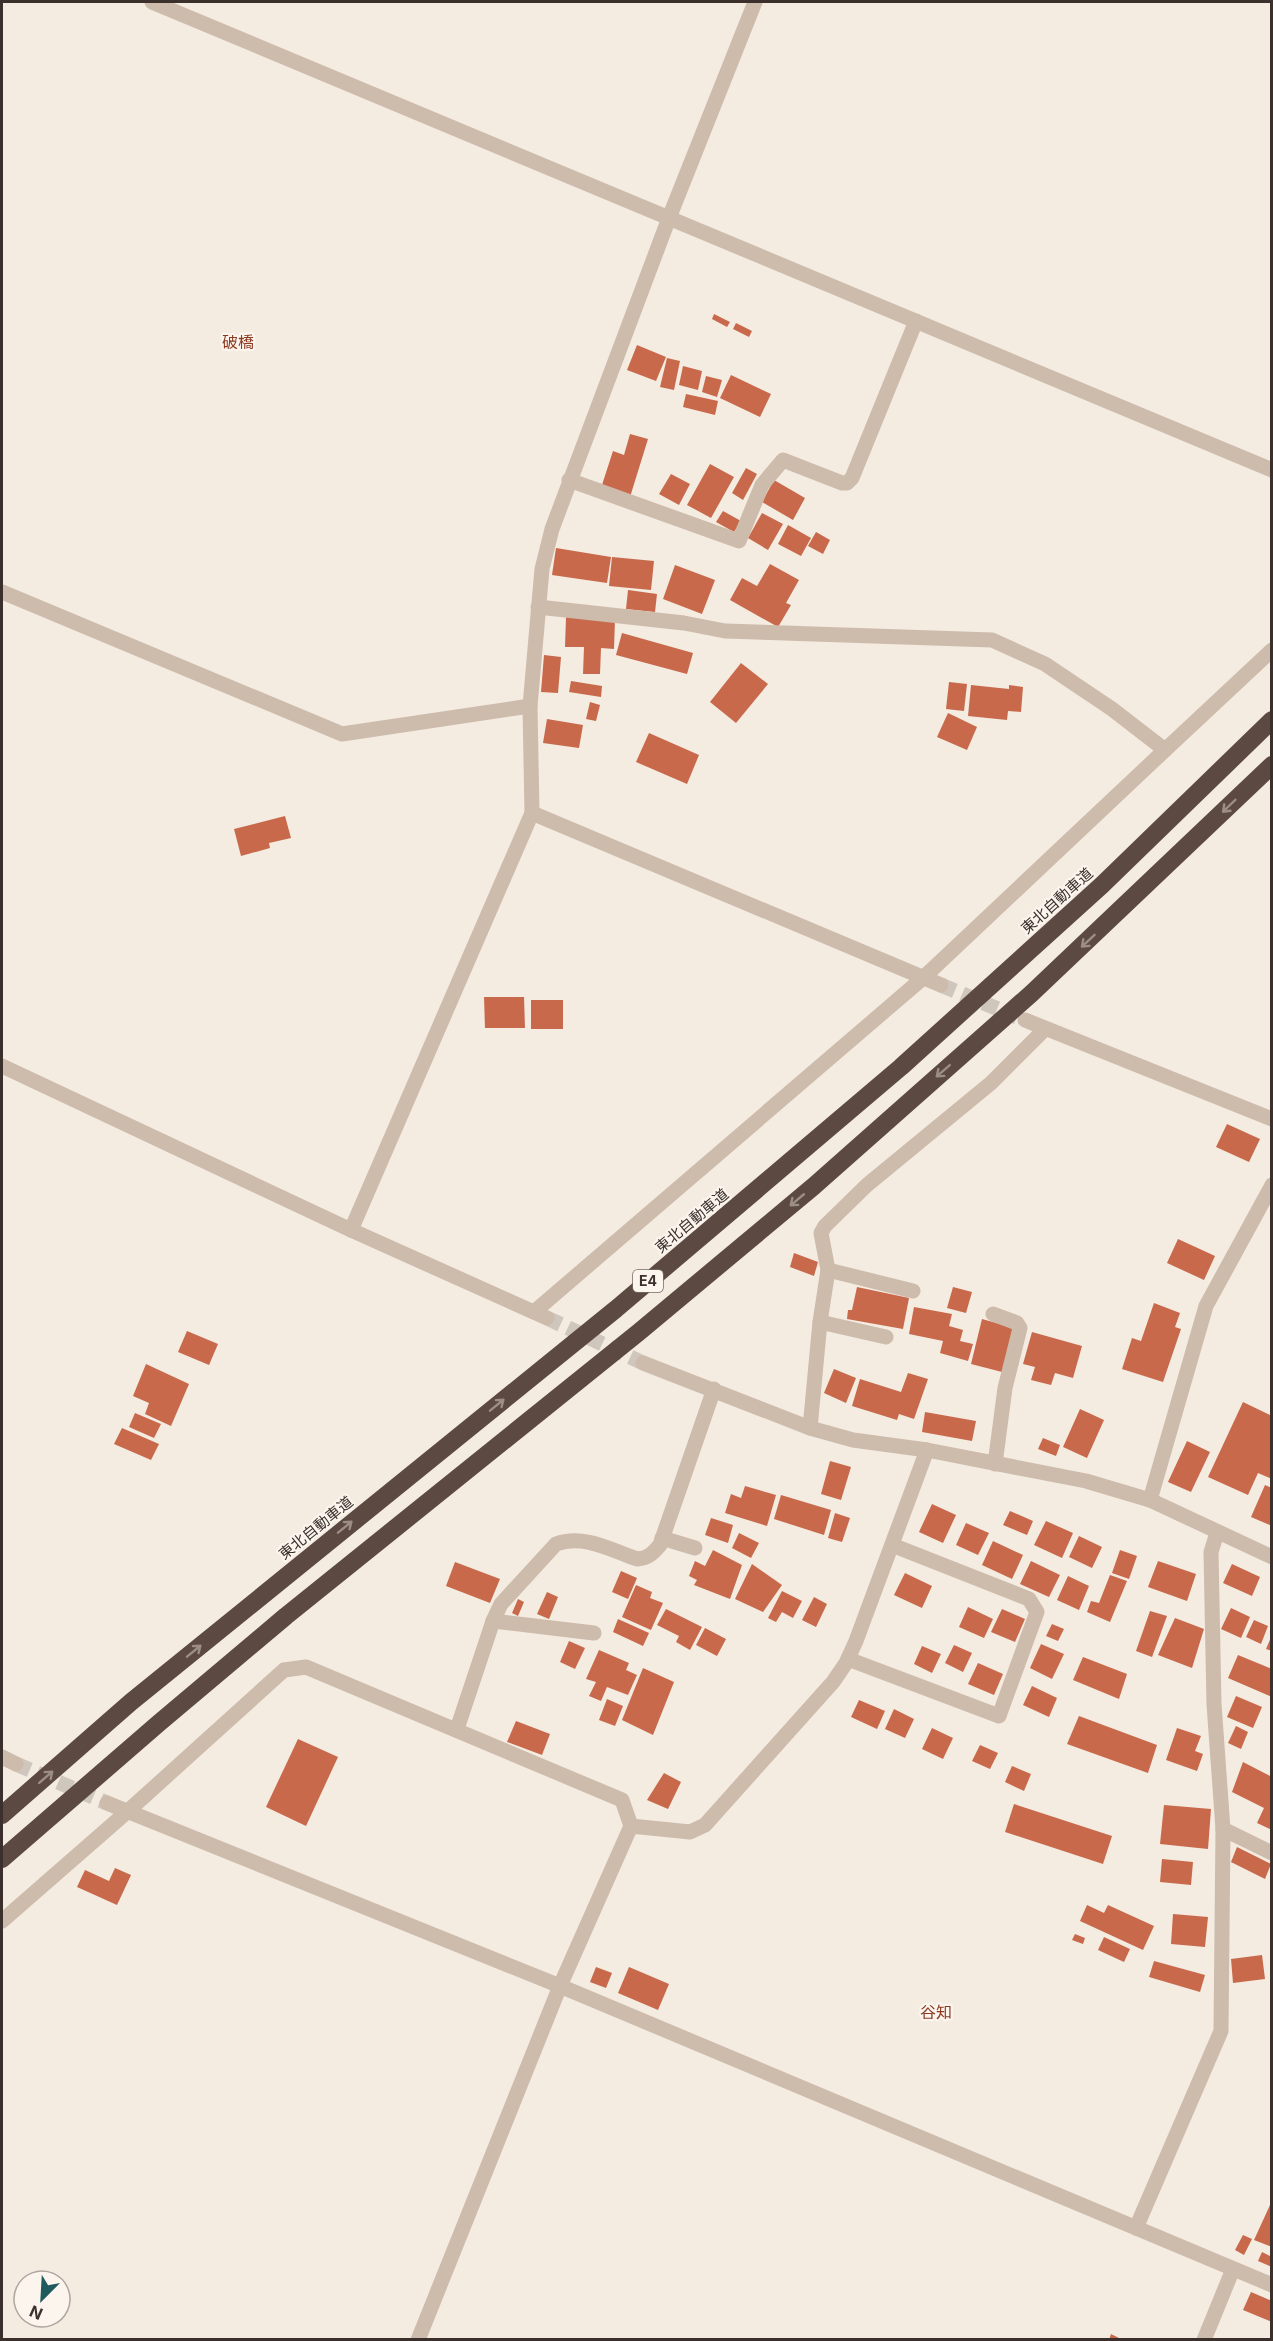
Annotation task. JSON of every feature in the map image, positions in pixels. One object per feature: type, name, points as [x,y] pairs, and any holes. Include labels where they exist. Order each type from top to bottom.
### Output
[{"type":"highway","name":"東北自動車道","points":[[2,1815],[131,1702],[616,1309],[791,1161],[901,1066],[1102,885],[1272,720]]},
{"type":"highway","name":"E4","points":[[2,1859],[268,1632],[639,1332],[814,1186],[1040,986],[1272,765]]},
{"type":"street","points":[[152,2],[1272,470]]},
{"type":"street","points":[[351,1230],[532,813],[530,706],[542,569],[552,529],[669,218],[755,2]]},
{"type":"street","points":[[569,480],[739,541],[762,485],[783,460],[842,483],[847,483],[852,478],[916,321]]},
{"type":"street","points":[[2,592],[342,734],[530,706]]},
{"type":"street","points":[[538,607],[684,623],[725,631],[992,640],[1045,664],[1112,709],[1165,750]]},
{"type":"street","points":[[2,1066],[351,1230],[540,1315],[923,978],[1272,651]]},
{"type":"street","points":[[532,813],[941,985]]},
{"type":"street","points":[[1025,1020],[1272,1119]]},
{"type":"street","points":[[810,1428],[820,1322],[828,1270],[821,1233],[825,1226],[867,1185],[991,1083],[1045,1029]]},
{"type":"street","points":[[1150,1500],[1206,1306],[1272,1185]]},
{"type":"street","points":[[828,1270],[913,1291]]},
{"type":"street","points":[[993,1314],[1017,1323],[1020,1328],[1005,1388],[995,1464]]},
{"type":"street","points":[[820,1322],[886,1337]]},
{"type":"street","points":[[642,1363],[714,1389],[751,1407],[810,1428],[853,1440],[927,1450],[1086,1481],[1150,1500],[1272,1557]]},
{"type":"street","points":[[457,1729],[493,1621],[501,1604],[556,1544],[575,1539],[637,1559],[651,1555],[660,1545],[714,1389]]},
{"type":"street","points":[[631,1826],[690,1832],[705,1825],[833,1682],[848,1659],[927,1450]]},
{"type":"street","points":[[1136,2228],[1221,2031],[1223,1829],[1214,1704],[1211,1552],[1217,1533]]},
{"type":"street","points":[[662,1538],[694,1548]]},
{"type":"street","points":[[848,1659],[999,1716],[1037,1612],[1029,1599],[892,1545]]},
{"type":"street","points":[[493,1621],[594,1633]]},
{"type":"street","points":[[2,1921],[284,1670],[306,1667],[622,1800],[631,1826],[560,1986],[418,2340]]},
{"type":"street","points":[[2,1757],[16,1764]]},
{"type":"street","points":[[107,1803],[560,1986],[1272,2285]]},
{"type":"street","points":[[1223,1829],[1272,1853]]},
{"type":"street","points":[[1204,2340],[1233,2269]]},
{"type":"building","points":[[714,314],[730,322],[727,327],[712,319]]},
{"type":"building","points":[[736,323],[752,331],[749,337],[733,329]]},
{"type":"building","points":[[637,345],[666,357],[656,381],[627,370]]},
{"type":"building","points":[[667,358],[680,361],[674,390],[660,387]]},
{"type":"building","points":[[683,366],[702,371],[698,390],[679,385]]},
{"type":"building","points":[[731,375],[771,394],[760,417],[720,398]]},
{"type":"building","points":[[706,376],[722,380],[717,397],[702,392]]},
{"type":"building","points":[[686,394],[718,401],[715,415],[683,407]]},
{"type":"building","points":[[630,434],[648,439],[630,497],[601,488],[613,451],[624,455]]},
{"type":"building","points":[[710,464],[734,477],[711,518],[687,505]]},
{"type":"building","points":[[746,468],[757,474],[743,500],[732,493]]},
{"type":"building","points":[[671,474],[690,484],[679,505],[659,494]]},
{"type":"building","points":[[774,480],[805,498],[793,520],[762,502]]},
{"type":"building","points":[[723,511],[741,521],[734,532],[716,522]]},
{"type":"building","points":[[762,513],[783,524],[768,550],[748,538]]},
{"type":"building","points":[[788,525],[811,538],[801,556],[778,544]]},
{"type":"building","points":[[816,532],[830,540],[823,554],[808,546]]},
{"type":"building","points":[[556,548],[611,557],[607,583],[552,575]]},
{"type":"building","points":[[612,557],[654,561],[651,590],[609,586]]},
{"type":"building","points":[[770,564],[799,580],[786,603],[791,605],[778,627],[730,600],[742,578],[757,586]]},
{"type":"building","points":[[675,565],[715,580],[702,614],[663,599]]},
{"type":"building","points":[[628,590],[657,594],[655,612],[626,609]]},
{"type":"building","points":[[566,617],[615,619],[614,649],[601,648],[600,674],[583,674],[584,647],[565,647]]},
{"type":"building","points":[[622,633],[693,653],[687,674],[616,655]]},
{"type":"building","points":[[544,655],[561,657],[558,693],[541,692]]},
{"type":"building","points":[[741,663],[768,684],[736,723],[710,702]]},
{"type":"building","points":[[571,681],[602,686],[601,697],[569,692]]},
{"type":"building","points":[[949,682],[967,684],[964,711],[946,709]]},
{"type":"building","points":[[971,685],[1009,689],[1009,685],[1023,687],[1021,712],[1008,711],[1007,720],[968,716]]},
{"type":"building","points":[[590,702],[600,705],[596,721],[586,719]]},
{"type":"building","points":[[948,713],[977,727],[967,750],[937,737]]},
{"type":"building","points":[[547,719],[583,725],[579,748],[543,743]]},
{"type":"building","points":[[649,733],[699,755],[687,784],[636,762]]},
{"type":"building","points":[[285,816],[291,838],[269,843],[270,848],[241,856],[234,829]]},
{"type":"building","points":[[484,997],[524,997],[525,1028],[485,1028]]},
{"type":"building","points":[[531,1000],[563,1000],[563,1029],[531,1029]]},
{"type":"building","points":[[1227,1124],[1260,1139],[1249,1162],[1216,1147]]},
{"type":"building","points":[[1178,1239],[1215,1256],[1204,1280],[1167,1263]]},
{"type":"building","points":[[794,1253],[818,1262],[814,1276],[790,1267]]},
{"type":"building","points":[[857,1287],[909,1298],[903,1329],[847,1319],[848,1310],[852,1310]]},
{"type":"building","points":[[953,1287],[972,1292],[966,1313],[947,1308]]},
{"type":"building","points":[[1154,1303],[1180,1313],[1175,1327],[1181,1329],[1163,1382],[1122,1369],[1132,1338],[1141,1341]]},
{"type":"building","points":[[914,1307],[952,1314],[949,1326],[963,1330],[960,1341],[973,1344],[968,1361],[940,1353],[943,1341],[909,1334]]},
{"type":"building","points":[[982,1319],[1014,1328],[1002,1372],[971,1364]]},
{"type":"building","points":[[187,1331],[218,1344],[209,1365],[178,1352]]},
{"type":"building","points":[[1032,1332],[1082,1346],[1073,1378],[1055,1373],[1051,1385],[1031,1380],[1035,1367],[1023,1364]]},
{"type":"building","points":[[146,1364],[189,1384],[171,1426],[145,1414],[149,1403],[133,1396]]},
{"type":"building","points":[[834,1369],[856,1378],[846,1403],[824,1393]]},
{"type":"building","points":[[908,1373],[928,1379],[914,1419],[899,1414],[897,1420],[852,1406],[860,1379],[901,1392]]},
{"type":"building","points":[[1243,1402],[1272,1416],[1272,1479],[1258,1473],[1248,1495],[1208,1477]]},
{"type":"building","points":[[1080,1409],[1104,1420],[1087,1458],[1063,1447]]},
{"type":"building","points":[[925,1412],[976,1421],[972,1441],[922,1432]]},
{"type":"building","points":[[135,1413],[161,1424],[154,1438],[129,1427]]},
{"type":"building","points":[[122,1428],[159,1444],[151,1460],[114,1444]]},
{"type":"building","points":[[1043,1438],[1060,1445],[1056,1456],[1038,1449]]},
{"type":"building","points":[[1187,1441],[1210,1452],[1191,1492],[1168,1482]]},
{"type":"building","points":[[830,1461],[851,1467],[841,1500],[821,1494]]},
{"type":"building","points":[[1265,1485],[1272,1488],[1272,1526],[1251,1517]]},
{"type":"building","points":[[745,1486],[776,1495],[767,1526],[725,1513],[731,1494],[741,1498]]},
{"type":"building","points":[[781,1495],[831,1510],[824,1535],[774,1519]]},
{"type":"building","points":[[932,1504],[956,1515],[943,1543],[919,1532]]},
{"type":"building","points":[[1010,1511],[1033,1521],[1027,1535],[1003,1525]]},
{"type":"building","points":[[835,1513],[850,1518],[842,1542],[828,1538]]},
{"type":"building","points":[[711,1518],[733,1525],[728,1543],[705,1535]]},
{"type":"building","points":[[1046,1521],[1073,1533],[1062,1558],[1034,1545]]},
{"type":"building","points":[[966,1523],[989,1533],[978,1555],[956,1545]]},
{"type":"building","points":[[739,1533],[759,1543],[751,1558],[732,1548]]},
{"type":"building","points":[[1079,1536],[1102,1547],[1092,1568],[1069,1557]]},
{"type":"building","points":[[993,1541],[1023,1555],[1012,1579],[982,1565]]},
{"type":"building","points":[[713,1550],[742,1565],[730,1599],[694,1585],[697,1580],[689,1576],[695,1561],[705,1566]]},
{"type":"building","points":[[1120,1550],[1137,1556],[1129,1579],[1112,1573]]},
{"type":"building","points":[[1031,1561],[1060,1575],[1049,1597],[1020,1584]]},
{"type":"building","points":[[1158,1561],[1196,1574],[1187,1601],[1148,1587]]},
{"type":"building","points":[[455,1562],[500,1579],[490,1603],[446,1586]]},
{"type":"building","points":[[752,1564],[782,1585],[763,1612],[735,1599]]},
{"type":"building","points":[[1232,1564],[1260,1577],[1252,1596],[1223,1583]]},
{"type":"building","points":[[621,1571],[637,1578],[628,1599],[612,1592]]},
{"type":"building","points":[[905,1573],[932,1586],[922,1608],[894,1595]]},
{"type":"building","points":[[1110,1575],[1127,1581],[1110,1622],[1087,1612],[1091,1601],[1099,1603]]},
{"type":"building","points":[[1068,1576],[1089,1586],[1079,1610],[1057,1600]]},
{"type":"building","points":[[636,1585],[652,1592],[650,1598],[663,1603],[651,1630],[622,1617]]},
{"type":"building","points":[[782,1591],[802,1601],[793,1618],[782,1612],[776,1622],[768,1618]]},
{"type":"building","points":[[547,1592],[558,1597],[549,1619],[537,1614]]},
{"type":"building","points":[[814,1597],[827,1604],[816,1627],[802,1620]]},
{"type":"building","points":[[518,1599],[524,1602],[518,1616],[512,1613]]},
{"type":"building","points":[[968,1607],[993,1619],[984,1638],[959,1627]]},
{"type":"building","points":[[1231,1608],[1250,1617],[1241,1638],[1221,1629]]},
{"type":"building","points":[[666,1609],[702,1627],[690,1650],[676,1642],[679,1636],[657,1625]]},
{"type":"building","points":[[1002,1609],[1025,1619],[1015,1642],[991,1632]]},
{"type":"building","points":[[1150,1611],[1167,1616],[1152,1657],[1136,1651]]},
{"type":"building","points":[[1175,1618],[1204,1629],[1192,1668],[1158,1655]]},
{"type":"building","points":[[618,1619],[649,1633],[643,1646],[613,1632]]},
{"type":"building","points":[[1254,1620],[1268,1626],[1261,1644],[1246,1637]]},
{"type":"building","points":[[1052,1624],[1064,1629],[1058,1641],[1046,1636]]},
{"type":"building","points":[[705,1628],[726,1639],[717,1656],[696,1645]]},
{"type":"building","points":[[1272,1635],[1272,1651],[1266,1649]]},
{"type":"building","points":[[569,1641],[585,1648],[575,1669],[560,1662]]},
{"type":"building","points":[[1041,1644],[1064,1654],[1052,1679],[1030,1668]]},
{"type":"building","points":[[954,1645],[972,1653],[963,1672],[945,1663]]},
{"type":"building","points":[[922,1646],[941,1654],[932,1673],[914,1664]]},
{"type":"building","points":[[599,1650],[629,1663],[626,1670],[637,1675],[628,1695],[607,1687],[601,1701],[589,1696],[596,1682],[586,1679]]},
{"type":"building","points":[[1238,1655],[1272,1669],[1272,1697],[1228,1678]]},
{"type":"building","points":[[1083,1657],[1127,1674],[1119,1699],[1073,1680]]},
{"type":"building","points":[[978,1663],[1003,1674],[994,1695],[968,1684]]},
{"type":"building","points":[[643,1668],[674,1682],[653,1735],[622,1720]]},
{"type":"building","points":[[1032,1686],[1057,1698],[1049,1717],[1023,1705]]},
{"type":"building","points":[[1236,1696],[1262,1707],[1253,1728],[1227,1717]]},
{"type":"building","points":[[607,1699],[623,1706],[615,1726],[599,1720]]},
{"type":"building","points":[[859,1700],[885,1711],[877,1729],[851,1717]]},
{"type":"building","points":[[894,1709],[914,1719],[905,1738],[885,1729]]},
{"type":"building","points":[[1079,1716],[1157,1745],[1148,1773],[1067,1744]]},
{"type":"building","points":[[516,1721],[550,1734],[542,1755],[507,1742]]},
{"type":"building","points":[[1236,1726],[1248,1732],[1241,1749],[1228,1743]]},
{"type":"building","points":[[932,1728],[953,1738],[943,1759],[922,1749]]},
{"type":"building","points":[[1177,1728],[1201,1736],[1195,1751],[1203,1754],[1197,1771],[1166,1760]]},
{"type":"building","points":[[298,1739],[338,1757],[306,1826],[266,1807]]},
{"type":"building","points":[[980,1745],[998,1753],[990,1769],[972,1761]]},
{"type":"building","points":[[1243,1762],[1272,1777],[1272,1830],[1257,1823],[1264,1808],[1232,1792]]},
{"type":"building","points":[[1012,1766],[1031,1774],[1024,1791],[1005,1782]]},
{"type":"building","points":[[664,1773],[681,1782],[668,1809],[647,1800]]},
{"type":"building","points":[[1014,1804],[1112,1836],[1103,1864],[1005,1832]]},
{"type":"building","points":[[1164,1805],[1211,1809],[1208,1849],[1160,1844]]},
{"type":"building","points":[[1237,1847],[1271,1864],[1265,1879],[1231,1862]]},
{"type":"building","points":[[1162,1859],[1193,1862],[1191,1885],[1160,1882]]},
{"type":"building","points":[[115,1868],[131,1875],[117,1905],[77,1887],[85,1870],[109,1881]]},
{"type":"building","points":[[1087,1905],[1104,1913],[1108,1905],[1154,1926],[1143,1950],[1080,1921]]},
{"type":"building","points":[[1173,1914],[1208,1917],[1205,1947],[1171,1944]]},
{"type":"building","points":[[1075,1934],[1085,1938],[1083,1944],[1072,1940]]},
{"type":"building","points":[[1104,1937],[1130,1949],[1124,1962],[1098,1950]]},
{"type":"building","points":[[1262,1955],[1265,1979],[1233,1983],[1231,1959]]},
{"type":"building","points":[[1154,1961],[1205,1975],[1200,1992],[1149,1977]]},
{"type":"building","points":[[596,1967],[612,1973],[606,1988],[590,1982]]},
{"type":"building","points":[[629,1967],[669,1984],[658,2010],[618,1993]]},
{"type":"building","points":[[1272,2205],[1272,2247],[1254,2240]]},
{"type":"building","points":[[1243,2235],[1252,2239],[1244,2255],[1235,2250]]},
{"type":"building","points":[[1262,2252],[1272,2257],[1272,2267],[1258,2261]]},
{"type":"building","points":[[1251,2292],[1272,2301],[1272,2322],[1243,2310]]},
{"type":"building","points":[[1111,2334],[1123,2340],[1109,2340]]},
{"type":"tunnel","points":[[941,985],[1017,1017]]},
{"type":"tunnel","points":[[547,1318],[643,1363]]},
{"type":"tunnel","points":[[16,1764],[107,1803]]},
{"type":"district","name":"破橋","points":[[238,342]]},
{"type":"district","name":"谷知","points":[[936,2012]]}]
